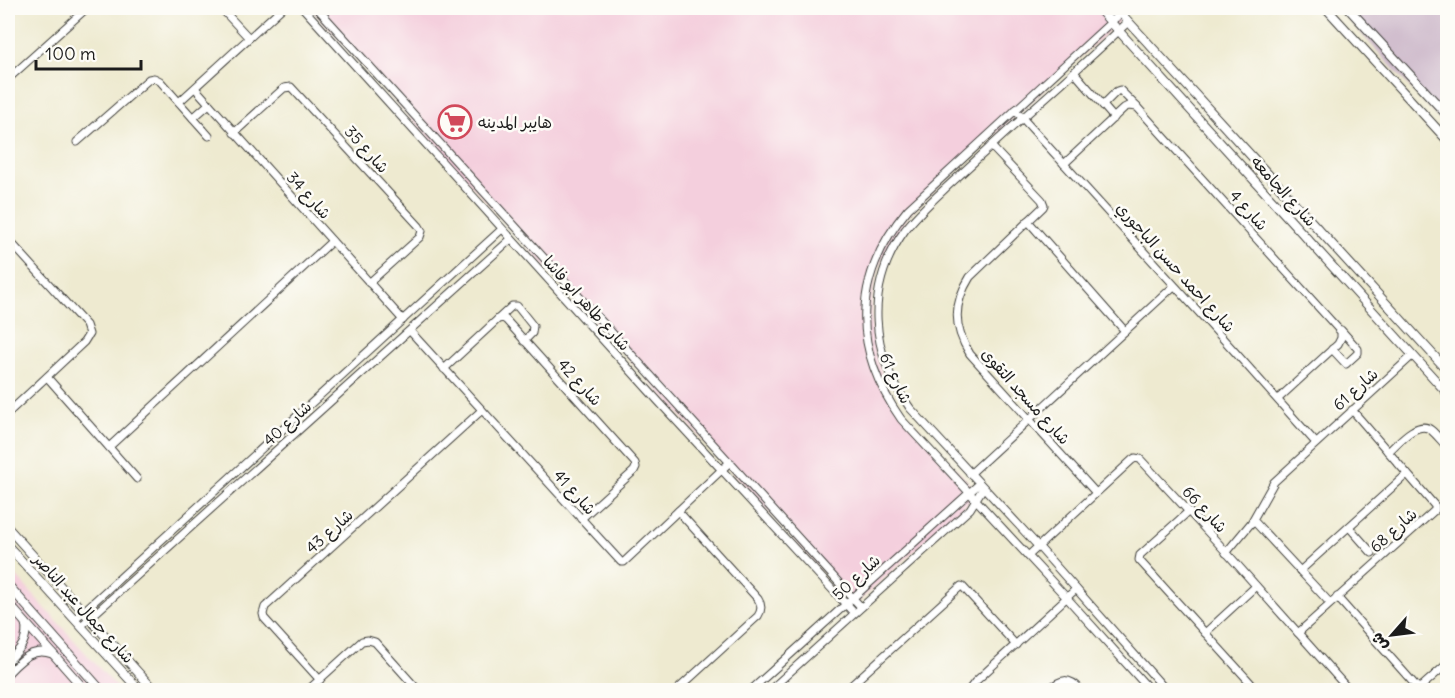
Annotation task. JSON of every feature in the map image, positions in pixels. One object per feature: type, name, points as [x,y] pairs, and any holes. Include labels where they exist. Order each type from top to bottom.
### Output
[{"type":"main road","name":"شارع الجامعه","points":[[1098,8],[1448,394]]},
{"type":"main road","points":[[1326,8],[1448,141]]},
{"type":"main road","points":[[1348,8],[1448,117],[1436,129]]},
{"type":"main road","name":"شارع الجامعه","points":[[1118,10],[1448,371]]},
{"type":"main road","points":[[1366,304],[1377,293]]},
{"type":"main road","points":[[8,528],[154,690]]},
{"type":"main road","name":"شارع جمال عبد الناصر","points":[[8,546],[139,690]]},
{"type":"main road","points":[[8,585],[101,690]]},
{"type":"main road","points":[[20,599],[9,605],[85,690]]},
{"type":"street","points":[[8,12],[12,8]]},
{"type":"street","points":[[8,80],[87,8]]},
{"type":"street","points":[[221,8],[249,38]]},
{"type":"street","points":[[179,102],[282,8]]},
{"type":"street","name":"شارع طاهر ابو فاشا","points":[[303,8],[854,613]]},
{"type":"street","name":"شارع طاهر ابو فاشا","points":[[318,8],[861,607]]},
{"type":"street","name":"شارع 61","points":[[1118,10],[1111,22],[920,198],[897,222],[872,269],[865,299],[866,334],[875,372],[901,419],[1149,690]]},
{"type":"street","name":"شارع 61","points":[[1128,22],[927,205],[906,229],[884,273],[877,304],[878,332],[886,366],[910,408],[1038,546],[1166,690]]},
{"type":"street","points":[[1074,72],[1114,118]]},
{"type":"street","points":[[77,142],[149,79],[154,78],[160,81],[209,136]]},
{"type":"street","name":"شارع 35","points":[[234,133],[284,88],[291,87],[419,226],[422,233],[420,237],[369,283]]},
{"type":"street","name":"شارع 34","points":[[195,88],[403,320]]},
{"type":"street","name":"شارع 4","points":[[1103,105],[1120,90],[1358,349],[1358,353],[1346,364],[1332,349]]},
{"type":"street","points":[[194,118],[209,104]]},
{"type":"street","points":[[1064,164],[1124,108],[1137,107]]},
{"type":"street","name":"شارع احمد حسن الباجوري","points":[[1015,110],[1316,443]]},
{"type":"street","name":"شارع مسجد التقوى","points":[[991,146],[1044,202],[1043,207],[970,277],[959,298],[957,310],[959,333],[970,354],[1096,492]]},
{"type":"street","points":[[920,198],[927,205]]},
{"type":"street","points":[[1028,221],[1125,331]]},
{"type":"street","name":"شارع 40","points":[[75,619],[502,229]]},
{"type":"street","points":[[8,239],[86,325],[88,334],[84,342],[8,412]]},
{"type":"street","name":"شارع 40","points":[[81,626],[511,239]]},
{"type":"street","points":[[109,447],[332,241]]},
{"type":"street","points":[[970,474],[1174,286]]},
{"type":"street","points":[[444,369],[512,306],[517,306],[533,326],[532,333],[524,341]]},
{"type":"street","name":"شارع 42","points":[[498,319],[505,319],[636,465],[634,471],[581,519]]},
{"type":"street","points":[[1278,399],[1332,349],[1341,338],[1339,329]]},
{"type":"street","name":"شارع 41","points":[[410,331],[622,562],[729,462]]},
{"type":"street","name":"شارع 61","points":[[1226,553],[1253,520],[1274,482],[1413,356]]},
{"type":"street","points":[[47,377],[137,479]]},
{"type":"street","name":"شارع 43","points":[[320,680],[264,618],[265,607],[482,410]]},
{"type":"street","name":"شارع 68","points":[[1298,633],[1435,510],[1435,506],[1352,410]]},
{"type":"street","points":[[1388,452],[1413,430],[1424,426],[1431,429],[1448,448]]},
{"type":"street","name":"شارع 66","points":[[1028,556],[1096,492],[1132,460],[1138,458],[1349,690]]},
{"type":"street","points":[[1300,571],[1407,474]]},
{"type":"street","name":"شارع 50","points":[[751,690],[969,493],[981,486]]},
{"type":"street","name":"شارع 50","points":[[770,690],[970,509],[981,486]]},
{"type":"street","points":[[677,690],[758,616],[761,609],[758,599],[678,511]]},
{"type":"street","points":[[1188,512],[1140,555],[1139,560],[1257,690]]},
{"type":"street","points":[[1253,520],[1330,603]]},
{"type":"street","points":[[1349,527],[1372,553]]},
{"type":"street","points":[[846,690],[960,586],[1016,645]]},
{"type":"street","points":[[1205,633],[1256,586]]},
{"type":"street","points":[[969,690],[1076,589]]},
{"type":"street","points":[[1337,597],[1417,687],[1421,687],[1448,663]]},
{"type":"street","points":[[8,661],[24,644],[25,623]]},
{"type":"street","points":[[308,690],[362,641],[368,639],[375,642],[418,690]]},
{"type":"street","points":[[8,673],[31,653],[40,651],[52,654]]},
{"type":"street","points":[[1048,690],[1056,683],[1065,681],[1075,684],[1081,690]]},
{"type":"shaded area","points":[[310,8],[1111,8],[1122,19],[908,216],[888,248],[875,282],[871,304],[872,328],[877,359],[885,383],[901,408],[978,493],[854,606]]},
{"type":"shaded area","points":[[1338,8],[1447,8],[1447,128]]},
{"type":"shaded area","points":[[8,567],[119,690],[8,690]]},
{"type":"place","name":"هايبر المدينه","points":[[455,122]]}]
